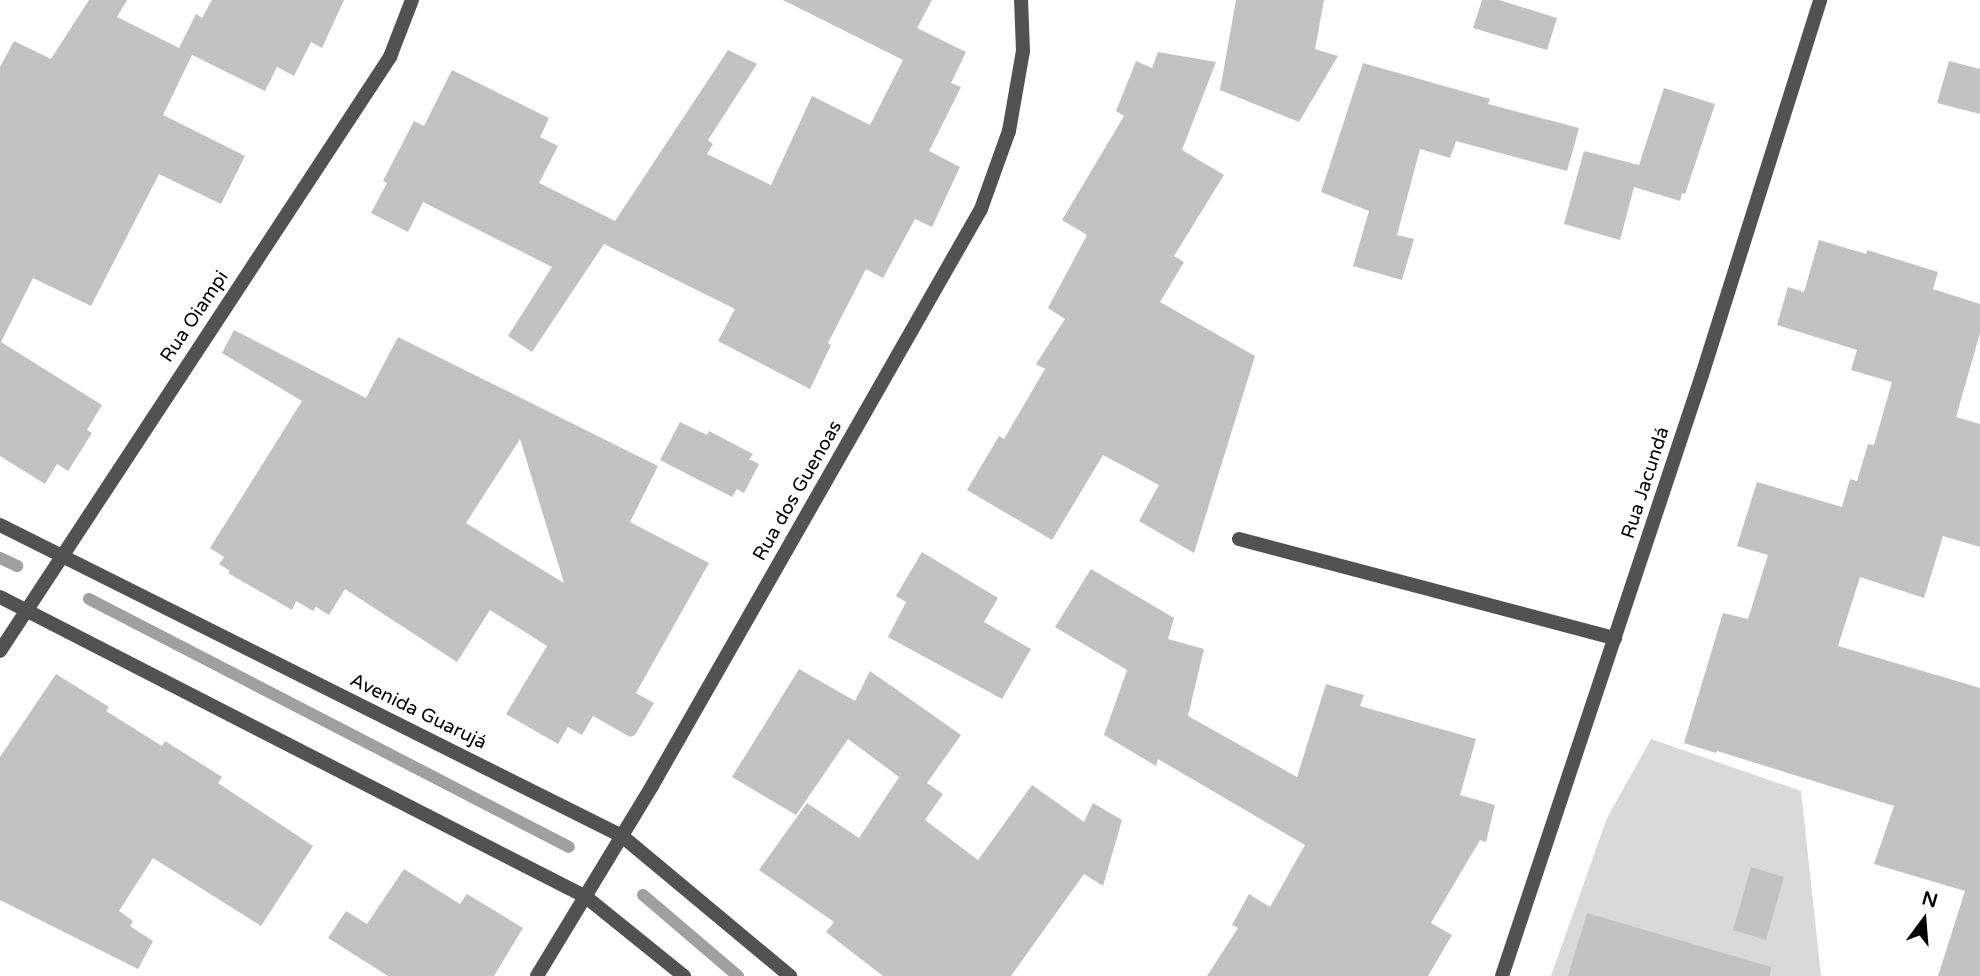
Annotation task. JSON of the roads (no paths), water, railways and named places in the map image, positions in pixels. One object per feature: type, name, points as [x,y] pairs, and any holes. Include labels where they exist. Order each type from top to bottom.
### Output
[{"type":"street","name":"Rua Oiampi","points":[[0,652],[25,610],[390,57],[412,0]]},
{"type":"street","name":"Rua dos Guenoas","points":[[537,976],[622,836],[981,209],[1009,131],[1023,51],[1021,0]]},
{"type":"street","name":"Rua Jacundá","points":[[1502,976],[1615,638],[1820,0]]},
{"type":"street","name":"Avenida Guarujá","points":[[0,526],[622,836],[790,976]]},
{"type":"street","points":[[1239,539],[1615,638]]},
{"type":"street","points":[[0,597],[586,897],[684,976]]},
{"type":"waterway","points":[[0,558],[17,566]]},
{"type":"waterway","points":[[89,599],[569,847]]},
{"type":"waterway","points":[[643,895],[738,976]]}]
